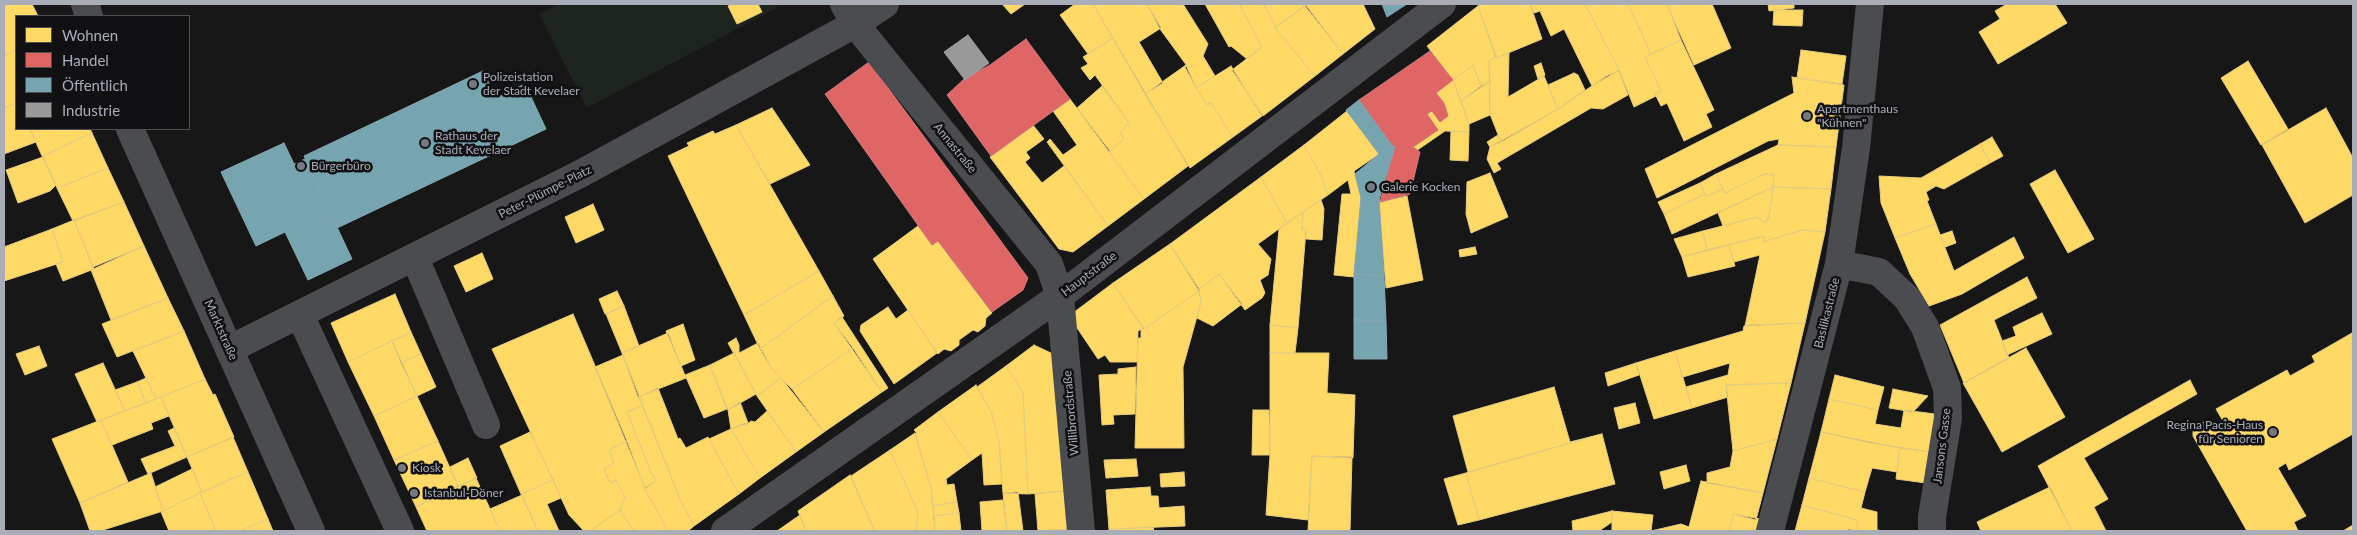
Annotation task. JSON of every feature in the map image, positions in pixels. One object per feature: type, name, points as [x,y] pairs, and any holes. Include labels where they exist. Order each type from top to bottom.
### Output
[{"type":"street","name":"Peter-Plümpe-Platz","points":[[230,349],[580,174],[850,14],[884,4]]},
{"type":"street","name":"Hauptstraße","points":[[725,531],[1060,296],[1442,4]]},
{"type":"street","name":"Basilikastraße","points":[[1770,531],[1840,264],[1856,148],[1860,91],[1870,4]]},
{"type":"street","name":"Annastraße","points":[[850,14],[1049,264],[1060,296]]},
{"type":"street","name":"Marktstraße","points":[[130,130],[311,531]]},
{"type":"street","points":[[415,258],[486,425]]},
{"type":"street","name":"Jansons Gasse","points":[[1840,264],[1879,272],[1908,298],[1925,327],[1947,388],[1948,418],[1932,517],[1932,531]]},
{"type":"street","name":"Willibrordstraße","points":[[1060,296],[1081,531]]},
{"type":"street","points":[[300,315],[400,531]]},
{"type":"shaded area","points":[[559,4],[775,4],[777,8],[587,108],[539,14]]},
{"type":"building: Wohnen","points":[[32,4],[38,15],[15,15],[15,50],[4,55],[4,6]]},
{"type":"building: Wohnen","points":[[733,4],[758,4],[762,12],[737,24],[728,6]]},
{"type":"building: Wohnen","points":[[1002,4],[1025,4],[1011,14]]},
{"type":"building: Wohnen","points":[[1075,4],[1093,4],[1113,38],[1088,54],[1060,15]]},
{"type":"building: Wohnen","points":[[1093,4],[1147,4],[1161,28],[1139,42],[1163,83],[1145,94]]},
{"type":"building: Wohnen","points":[[1147,4],[1183,4],[1208,44],[1203,56],[1215,76],[1196,88],[1185,67],[1187,66],[1160,29]]},
{"type":"building: Wohnen","points":[[1205,4],[1239,4],[1262,47],[1247,59],[1231,46],[1229,47]]},
{"type":"building: Wohnen","points":[[1239,4],[1263,4],[1275,28],[1315,76],[1263,116],[1232,70],[1262,47]]},
{"type":"building: Wohnen","points":[[1263,4],[1305,4],[1306,5],[1276,27]]},
{"type":"building: Wohnen","points":[[1305,4],[1363,4],[1375,29],[1343,54]]},
{"type":"building: Wohnen","points":[[1482,4],[1530,4],[1542,39],[1496,58],[1478,6]]},
{"type":"building: Wohnen","points":[[1530,4],[1585,4],[1619,70],[1592,86],[1564,29],[1551,36],[1540,11],[1534,13]]},
{"type":"building: Wohnen","points":[[1585,4],[1628,4],[1651,54],[1645,57],[1661,91],[1655,94],[1656,96],[1634,107],[1619,70]]},
{"type":"building: Wohnen","points":[[1628,4],[1667,4],[1681,40],[1651,54]]},
{"type":"building: Wohnen","points":[[1712,4],[1731,48],[1694,65],[1667,5]]},
{"type":"building: Wohnen","points":[[1768,4],[1794,4],[1794,8],[1769,11]]},
{"type":"building: Wohnen","points":[[2007,4],[2055,4],[2067,23],[1998,64],[1979,32],[2000,19],[1995,11]]},
{"type":"building: Wohnen","points":[[1305,6],[1343,54],[1315,76],[1275,28]]},
{"type":"building: Wohnen","points":[[1478,6],[1496,56],[1489,61],[1490,81],[1481,86],[1473,65],[1453,80],[1427,46]]},
{"type":"building: Wohnen","points":[[1774,10],[1803,10],[1802,26],[1773,25]]},
{"type":"building: Wohnen","points":[[1113,38],[1188,166],[1144,199],[1109,152],[1124,139],[1120,133],[1129,123],[1095,75],[1090,80],[1081,68],[1088,64],[1083,57]]},
{"type":"building: Wohnen","points":[[1681,40],[1714,110],[1706,114],[1712,127],[1684,141],[1667,103],[1661,106],[1655,94],[1661,91],[1645,57]]},
{"type":"building: Wohnen","points":[[15,50],[15,103],[4,108],[4,55]]},
{"type":"building: Wohnen","points":[[1801,50],[1846,56],[1842,84],[1797,78]]},
{"type":"building: Wohnen","points":[[1509,53],[1508,97],[1544,76],[1558,109],[1501,142],[1490,114],[1489,61],[1496,56],[1496,58]]},
{"type":"building: Wohnen","points":[[2248,61],[2288,129],[2261,145],[2221,78]]},
{"type":"building: Wohnen","points":[[1541,63],[1545,75],[1538,79],[1534,66]]},
{"type":"building: Wohnen","points":[[1186,65],[1196,88],[1207,105],[1211,103],[1233,137],[1190,168],[1145,94]]},
{"type":"building: Wohnen","points":[[1473,65],[1481,86],[1461,101],[1453,80]]},
{"type":"building: Wohnen","points":[[1231,66],[1262,116],[1233,137],[1211,103],[1207,105],[1196,88]]},
{"type":"building: Wohnen","points":[[1619,71],[1628,95],[1603,109],[1591,108],[1497,163],[1501,169],[1494,173],[1487,159],[1490,147],[1558,109],[1608,75]]},
{"type":"building: Wohnen","points":[[1574,73],[1578,75],[1585,90],[1558,109],[1548,85]]},
{"type":"building: Wohnen","points":[[1792,77],[1844,85],[1836,147],[1778,145],[1779,139],[1768,141],[1657,198],[1645,169],[1794,93]]},
{"type":"building: Wohnen","points":[[1453,80],[1469,124],[1469,132],[1445,131],[1416,151],[1413,147],[1438,130],[1427,114],[1432,111],[1440,122],[1448,116],[1444,103],[1436,93]]},
{"type":"building: Wohnen","points":[[1490,81],[1490,115],[1469,124],[1461,101]]},
{"type":"building: Wohnen","points":[[1102,86],[1129,123],[1120,133],[1124,139],[1110,151],[1077,108]]},
{"type":"building: Wohnen","points":[[1070,99],[1144,199],[1108,226],[1047,142],[1050,139],[1063,155],[1077,145],[1053,111]]},
{"type":"building: Wohnen","points":[[15,103],[15,130],[30,130],[36,142],[4,154],[4,108]]},
{"type":"building: Wohnen","points":[[772,108],[810,165],[770,184],[736,125]]},
{"type":"building: Wohnen","points":[[2326,108],[2353,158],[2353,195],[2305,223],[2262,145]]},
{"type":"building: Wohnen","name":"Galerie Kocken","points":[[1347,111],[1379,154],[1354,171],[1361,198],[1354,277],[1334,275],[1342,194],[1351,194],[1348,180],[1328,195],[1321,176],[1304,145]]},
{"type":"building: Wohnen","points":[[736,125],[819,271],[744,315],[668,156],[689,146],[687,143],[713,131],[715,134]]},
{"type":"building: Wohnen","points":[[1033,125],[1044,139],[1026,152],[1030,158],[1025,162],[1042,183],[1064,166],[1108,226],[1073,252],[1059,249],[990,157]]},
{"type":"building: Wohnen","points":[[30,130],[90,130],[92,133],[42,156]]},
{"type":"building: Wohnen","points":[[1451,131],[1469,132],[1468,161],[1450,160]]},
{"type":"building: Wohnen","points":[[92,133],[108,168],[57,188],[42,156]]},
{"type":"building: Wohnen","points":[[1498,135],[1501,142],[1490,147],[1487,142]]},
{"type":"building: Wohnen","points":[[1992,137],[2003,156],[1990,163],[1980,144]]},
{"type":"building: Wohnen","points":[[1980,144],[1990,163],[1944,189],[1936,186],[1926,192],[1929,200],[1927,201],[1936,224],[1895,238],[1881,203],[1879,176],[1921,178]]},
{"type":"building: Wohnen","points":[[1304,145],[1321,176],[1328,195],[1287,223],[1261,177]]},
{"type":"building: Wohnen","points":[[1778,145],[1836,147],[1831,189],[1773,187],[1774,175],[1764,174],[1725,193],[1716,174]]},
{"type":"building: Wohnen","points":[[43,157],[56,185],[50,191],[18,203],[6,170]]},
{"type":"building: Wohnen","points":[[108,168],[124,202],[73,221],[57,188]]},
{"type":"building: Wohnen","points":[[2055,170],[2094,239],[2068,253],[2030,184]]},
{"type":"building: Wohnen","points":[[1490,173],[1508,217],[1471,233],[1466,214],[1467,182]]},
{"type":"building: Wohnen","points":[[1716,174],[1723,189],[1706,197],[1700,183]]},
{"type":"building: Wohnen","points":[[1764,174],[1774,175],[1773,187],[1672,234],[1664,214],[1705,194],[1706,197],[1723,189],[1725,193]]},
{"type":"building: Wohnen","points":[[1261,177],[1287,223],[1258,244],[1271,259],[1268,275],[1260,280],[1265,293],[1262,298],[1245,310],[1219,274],[1199,289],[1170,244]]},
{"type":"building: Wohnen","points":[[1700,183],[1705,194],[1664,214],[1658,202]]},
{"type":"building: Wohnen","points":[[1773,187],[1831,189],[1825,232],[1802,230],[1763,242],[1764,236],[1707,250],[1703,231],[1757,217],[1766,223],[1769,216]]},
{"type":"building: Wohnen","points":[[1773,187],[1769,216],[1766,223],[1757,217],[1723,226],[1718,213]]},
{"type":"building: Wohnen","points":[[1407,196],[1423,280],[1386,288],[1379,200],[1380,202]]},
{"type":"building: Wohnen","points":[[1321,200],[1324,209],[1322,240],[1306,239],[1306,230],[1302,229],[1303,212]]},
{"type":"building: Wohnen","points":[[124,202],[144,246],[93,267],[74,220]]},
{"type":"building: Wohnen","points":[[593,204],[604,230],[576,243],[565,217]]},
{"type":"building: Wohnen","points":[[1303,212],[1302,229],[1306,230],[1298,328],[1270,325],[1279,229]]},
{"type":"building: Wohnen","points":[[74,220],[94,269],[63,281],[56,264],[63,262],[52,229]]},
{"type":"building: Wohnen","points":[[1936,224],[1954,271],[2014,237],[2024,258],[1962,294],[1929,306],[1910,274],[1895,238]]},
{"type":"building: Wohnen","points":[[918,226],[932,245],[938,241],[992,313],[986,318],[985,326],[978,332],[973,330],[959,340],[959,345],[951,351],[944,349],[938,354],[873,259]]},
{"type":"building: Wohnen","points":[[52,229],[63,262],[4,281],[4,247]]},
{"type":"building: Wohnen","points":[[1802,230],[1825,232],[1805,323],[1745,326],[1760,255],[1734,262],[1729,245],[1764,236],[1763,242]]},
{"type":"building: Wohnen","points":[[1703,231],[1707,250],[1682,257],[1674,239]]},
{"type":"building: Wohnen","points":[[1952,231],[1956,243],[1945,247],[1940,235]]},
{"type":"building: Wohnen","points":[[1170,244],[1199,291],[1144,329],[1113,283]]},
{"type":"building: Wohnen","points":[[1729,245],[1735,266],[1688,277],[1682,257]]},
{"type":"building: Wohnen","points":[[144,246],[168,298],[111,320],[91,270]]},
{"type":"building: Wohnen","points":[[1475,247],[1477,254],[1460,257],[1459,250]]},
{"type":"building: Wohnen","points":[[482,253],[493,279],[466,292],[454,266]]},
{"type":"building: Wohnen","points":[[819,271],[833,296],[760,349],[744,315]]},
{"type":"building: Wohnen","points":[[1219,274],[1242,304],[1213,326],[1197,318],[1201,302],[1199,289]]},
{"type":"building: Wohnen","points":[[2027,277],[2037,298],[1994,320],[2009,358],[1964,383],[1940,325]]},
{"type":"building: Wohnen","points":[[1113,283],[1143,328],[1138,331],[1137,362],[1110,362],[1105,355],[1098,359],[1069,316]]},
{"type":"building: Wohnen","points":[[617,291],[624,306],[605,314],[599,299]]},
{"type":"building: Wohnen","points":[[1199,291],[1201,302],[1183,367],[1184,448],[1135,448],[1138,338],[1141,338],[1141,329],[1144,329]]},
{"type":"building: Wohnen","points":[[395,294],[411,332],[348,362],[331,323]]},
{"type":"building: Wohnen","points":[[833,296],[844,316],[834,323],[853,348],[792,389],[772,369],[760,349]]},
{"type":"building: Wohnen","points":[[168,298],[184,331],[117,357],[102,324]]},
{"type":"building: Wohnen","points":[[624,306],[639,346],[622,353],[606,314]]},
{"type":"building: Wohnen","points":[[888,307],[896,319],[908,310],[937,353],[894,384],[860,331],[861,325]]},
{"type":"building: Wohnen","points":[[2042,313],[2052,334],[2007,355],[2002,341],[2016,336],[2013,327]]},
{"type":"building: Wohnen","points":[[573,314],[627,441],[609,450],[614,463],[604,469],[610,483],[616,480],[625,497],[620,510],[590,531],[584,531],[569,515],[492,349]]},
{"type":"building: Wohnen","points":[[842,317],[888,388],[882,392],[834,323]]},
{"type":"building: Wohnen","points":[[1805,323],[1791,383],[1726,385],[1728,397],[1692,408],[1686,387],[1728,375],[1730,363],[1683,377],[1675,351],[1743,331],[1744,326]]},
{"type":"building: Wohnen","points":[[683,324],[695,360],[681,366],[666,331]]},
{"type":"building: Wohnen","points":[[1270,325],[1298,328],[1295,353],[1270,353]]},
{"type":"building: Wohnen","points":[[184,331],[205,379],[156,399],[133,351]]},
{"type":"building: Wohnen","points":[[411,332],[421,354],[401,363],[392,341]]},
{"type":"building: Wohnen","points":[[668,333],[686,378],[638,397],[622,353]]},
{"type":"building: Wohnen","name":"Regina Pacis-Haus für Senioren","points":[[2352,333],[2353,434],[2289,470],[2286,463],[2278,468],[2306,516],[2294,522],[2298,531],[2247,531],[2193,436],[2193,430],[2199,423],[2205,422],[2211,427],[2223,421],[2216,409],[2287,370],[2290,376],[2315,362],[2312,356]]},
{"type":"building: Wohnen","points":[[736,338],[739,345],[739,353],[758,343],[772,369],[781,378],[757,396],[728,343]]},
{"type":"building: Wohnen","points":[[392,341],[417,396],[374,416],[348,362]]},
{"type":"building: Wohnen","points":[[1034,345],[1053,354],[1064,491],[1028,494],[1023,392],[1006,366]]},
{"type":"building: Wohnen","points":[[39,346],[47,366],[25,375],[16,354]]},
{"type":"building: Wohnen","points":[[853,348],[882,392],[824,432],[792,389]]},
{"type":"building: Wohnen","points":[[2026,348],[2065,417],[2002,452],[1963,383]]},
{"type":"building: Wohnen","points":[[1675,351],[1692,408],[1654,419],[1636,363]]},
{"type":"building: Wohnen","points":[[734,353],[756,394],[728,410],[710,365]]},
{"type":"building: Wohnen","points":[[1270,353],[1329,353],[1327,393],[1355,395],[1353,458],[1312,456],[1308,520],[1266,515],[1270,455]]},
{"type":"building: Wohnen","points":[[421,354],[436,387],[417,396],[401,363]]},
{"type":"building: Wohnen","points":[[623,355],[643,406],[627,412],[651,473],[657,480],[645,488],[595,367]]},
{"type":"building: Wohnen","points":[[103,363],[125,411],[97,422],[75,374]]},
{"type":"building: Wohnen","points":[[1636,363],[1639,375],[1608,386],[1605,373]]},
{"type":"building: Wohnen","points":[[710,365],[727,409],[704,418],[685,375]]},
{"type":"building: Wohnen","points":[[1006,366],[1023,392],[1028,494],[1003,493],[999,442],[992,414],[977,387]]},
{"type":"building: Wohnen","points":[[1136,367],[1135,414],[1113,415],[1114,424],[1102,425],[1099,375],[1118,374],[1118,369]]},
{"type":"building: Wohnen","points":[[1835,375],[1884,387],[1878,410],[1829,399]]},
{"type":"building: Wohnen","points":[[146,378],[156,399],[146,403],[137,382]]},
{"type":"building: Wohnen","points":[[781,378],[824,432],[796,452],[757,396]]},
{"type":"building: Wohnen","points":[[205,379],[213,395],[215,394],[234,437],[187,457],[161,397]]},
{"type":"building: Wohnen","points":[[2190,380],[2197,394],[2084,458],[2108,499],[2094,507],[2106,531],[2072,531],[2038,466]]},
{"type":"building: Wohnen","points":[[137,382],[146,403],[125,411],[115,390]]},
{"type":"building: Wohnen","points":[[1791,383],[1777,439],[1733,451],[1726,385]]},
{"type":"building: Wohnen","points":[[976,385],[992,414],[999,442],[1002,484],[984,485],[982,453],[972,460],[938,412]]},
{"type":"building: Wohnen","points":[[1554,387],[1570,442],[1602,434],[1468,472],[1453,416]]},
{"type":"building: Wohnen","points":[[658,388],[678,439],[680,438],[686,448],[708,437],[739,494],[694,526],[681,501],[639,397]]},
{"type":"building: Wohnen","points":[[1893,389],[1928,396],[1913,412],[1889,408]]},
{"type":"building: Wohnen","points":[[417,396],[438,441],[394,460],[374,416]]},
{"type":"building: Wohnen","points":[[161,397],[169,416],[151,423],[153,429],[112,445],[101,420]]},
{"type":"building: Wohnen","points":[[1829,399],[1878,410],[1875,424],[1901,428],[1904,410],[1935,414],[1930,452],[1871,443],[1821,432]]},
{"type":"building: Wohnen","points":[[740,402],[748,423],[731,429],[728,410]]},
{"type":"building: Wohnen","points":[[1635,403],[1640,423],[1619,429],[1614,408]]},
{"type":"building: Wohnen","points":[[643,406],[681,501],[694,526],[688,531],[668,531],[645,489],[657,480],[651,473],[627,412]]},
{"type":"building: Wohnen","points":[[1253,410],[1269,410],[1270,455],[1252,455]]},
{"type":"building: Wohnen","points":[[767,411],[796,452],[760,478],[731,429],[745,423],[746,425],[751,421],[755,422]]},
{"type":"building: Wohnen","points":[[938,412],[972,460],[946,479],[947,485],[954,484],[957,502],[933,506],[931,488],[915,434],[917,433],[914,430]]},
{"type":"building: Wohnen","points":[[101,420],[128,482],[80,503],[52,439]]},
{"type":"building: Wohnen","points":[[174,428],[187,457],[148,474],[141,459],[175,446],[168,431]]},
{"type":"building: Wohnen","points":[[731,429],[760,478],[739,494],[709,439]]},
{"type":"building: Wohnen","points":[[530,432],[553,480],[521,494],[500,446]]},
{"type":"building: Wohnen","points":[[1821,432],[1900,448],[1897,472],[1872,468],[1865,492],[1809,478]]},
{"type":"building: Wohnen","points":[[915,433],[931,488],[935,531],[916,531],[918,512],[890,450]]},
{"type":"building: Wohnen","points":[[1602,434],[1615,484],[1479,520],[1466,473]]},
{"type":"building: Wohnen","points":[[233,437],[248,472],[202,492],[187,457]]},
{"type":"building: Wohnen","points":[[1777,439],[1763,493],[1707,483],[1707,473],[1730,467],[1733,451]]},
{"type":"building: Wohnen","points":[[438,441],[458,486],[416,507],[394,460]]},
{"type":"building: Wohnen","points":[[627,441],[646,491],[668,531],[634,531],[620,510],[625,497],[616,480],[610,483],[604,469],[614,463],[609,450]]},
{"type":"building: Wohnen","points":[[1900,448],[1930,452],[1926,483],[1896,479]]},
{"type":"building: Wohnen","points":[[890,450],[918,512],[916,531],[872,531],[873,528],[851,476]]},
{"type":"building: Wohnen","points":[[1312,456],[1352,457],[1350,531],[1308,531]]},
{"type":"building: Wohnen","points":[[468,458],[477,478],[458,486],[450,467]]},
{"type":"building: Wohnen","points":[[1136,459],[1138,476],[1106,478],[1104,460]]},
{"type":"building: Wohnen","points":[[1686,465],[1690,481],[1664,489],[1660,472]]},
{"type":"building: Wohnen","points":[[192,469],[202,492],[163,511],[155,487]]},
{"type":"building: Wohnen","points":[[248,472],[268,519],[239,531],[216,531],[200,493]]},
{"type":"building: Wohnen","points":[[1184,472],[1185,486],[1161,487],[1160,474]]},
{"type":"building: Wohnen","points":[[151,473],[163,511],[100,531],[90,531],[80,503]]},
{"type":"building: Wohnen","points":[[1466,473],[1479,520],[1458,525],[1444,479]]},
{"type":"building: Wohnen","points":[[850,475],[873,528],[872,531],[806,531],[798,511]]},
{"type":"building: Wohnen","points":[[476,478],[500,531],[427,531],[416,507]]},
{"type":"building: Wohnen","points":[[1809,478],[1865,492],[1861,508],[1877,512],[1877,530],[1884,531],[1858,531],[1857,520],[1802,505]]},
{"type":"building: Wohnen","points":[[553,480],[561,498],[547,504],[559,531],[538,531],[521,494]]},
{"type":"building: Wohnen","points":[[1701,481],[1763,493],[1756,520],[1734,514],[1728,531],[1651,531],[1681,524],[1689,527]]},
{"type":"building: Wohnen","points":[[1150,487],[1151,496],[1158,496],[1159,508],[1184,506],[1185,526],[1109,529],[1106,490]]},
{"type":"building: Wohnen","points":[[2050,487],[2072,531],[1981,531],[1977,522]]},
{"type":"building: Wohnen","points":[[1064,491],[1067,529],[1038,531],[1035,494]]},
{"type":"building: Wohnen","points":[[1018,492],[1023,531],[1007,531],[1003,493]]},
{"type":"building: Wohnen","points":[[200,493],[216,531],[169,531],[161,512]]},
{"type":"building: Wohnen","points":[[522,495],[538,531],[500,531],[490,509]]},
{"type":"building: Wohnen","points":[[1003,500],[1007,531],[982,531],[980,502]]},
{"type":"building: Wohnen","points":[[957,502],[959,513],[934,516],[933,506]]},
{"type":"building: Wohnen","points":[[1802,505],[1857,520],[1858,531],[1848,529],[1847,531],[1795,531]]},
{"type":"building: Wohnen","points":[[620,510],[634,531],[590,531]]},
{"type":"building: Wohnen","points":[[1612,511],[1653,515],[1651,531],[1612,531]]},
{"type":"building: Wohnen","points":[[1612,511],[1612,522],[1599,531],[1573,531],[1572,521]]},
{"type":"building: Wohnen","points":[[959,513],[961,531],[935,531],[934,516]]},
{"type":"building: Wohnen","points":[[1734,514],[1760,519],[1757,531],[1728,531]]},
{"type":"building: Wohnen","points":[[800,515],[806,531],[777,531]]},
{"type":"building: Wohnen","points":[[268,519],[273,531],[239,531]]},
{"type":"building: Wohnen","points":[[2353,525],[2353,531],[2343,531]]},
{"type":"building: Wohnen","points":[[1153,527],[1154,531],[1109,531],[1109,529]]},
{"type":"building: Wohnen","points":[[1067,529],[1067,531],[1038,531]]},
{"type":"building: Handel","points":[[1026,39],[1070,99],[991,156],[947,95],[964,79],[990,65]]},
{"type":"building: Handel","name":"Galerie Kocken","points":[[1430,51],[1453,80],[1436,93],[1444,103],[1448,116],[1440,122],[1432,111],[1427,114],[1438,130],[1413,147],[1420,152],[1410,194],[1380,202],[1395,146],[1393,147],[1359,100]]},
{"type":"building: Handel","points":[[869,62],[1028,278],[1023,290],[992,312],[938,241],[932,245],[825,94]]},
{"type":"building: Öffentlich","points":[[1382,4],[1407,4],[1387,17]]},
{"type":"building: Öffentlich","name":"Rathaus der Stadt Kevelaer","points":[[483,71],[496,98],[525,84],[546,129],[337,228],[304,156]]},
{"type":"building: Öffentlich","name":"Galerie Kocken","points":[[1359,100],[1393,147],[1395,146],[1379,200],[1384,276],[1354,274],[1361,198],[1355,174],[1379,154],[1346,110]]},
{"type":"building: Öffentlich","points":[[284,143],[294,164],[305,159],[352,259],[308,280],[285,232],[256,246],[221,172]]},
{"type":"building: Öffentlich","points":[[1354,274],[1384,276],[1386,321],[1354,320]]},
{"type":"building: Öffentlich","points":[[1354,320],[1386,321],[1387,359],[1354,359]]},
{"type":"building: Industrie","points":[[968,35],[989,63],[965,80],[944,52]]},
{"type":"place","name":"Polizeistation der Stadt Kevelaer","points":[[473,84]]},
{"type":"place","name":"Apartmenthaus \"Kühnen\"","points":[[1807,116]]},
{"type":"place","name":"Rathaus der Stadt Kevelaer","points":[[425,143]]},
{"type":"place","name":"Bürgerbüro","points":[[301,166]]},
{"type":"place","name":"Galerie Kocken","points":[[1371,187]]},
{"type":"place","name":"Regina Pacis-Haus für Senioren","points":[[2273,432]]},
{"type":"place","name":"Kiosk","points":[[402,468]]},
{"type":"place","name":"Istanbul-Döner","points":[[414,493]]}]
